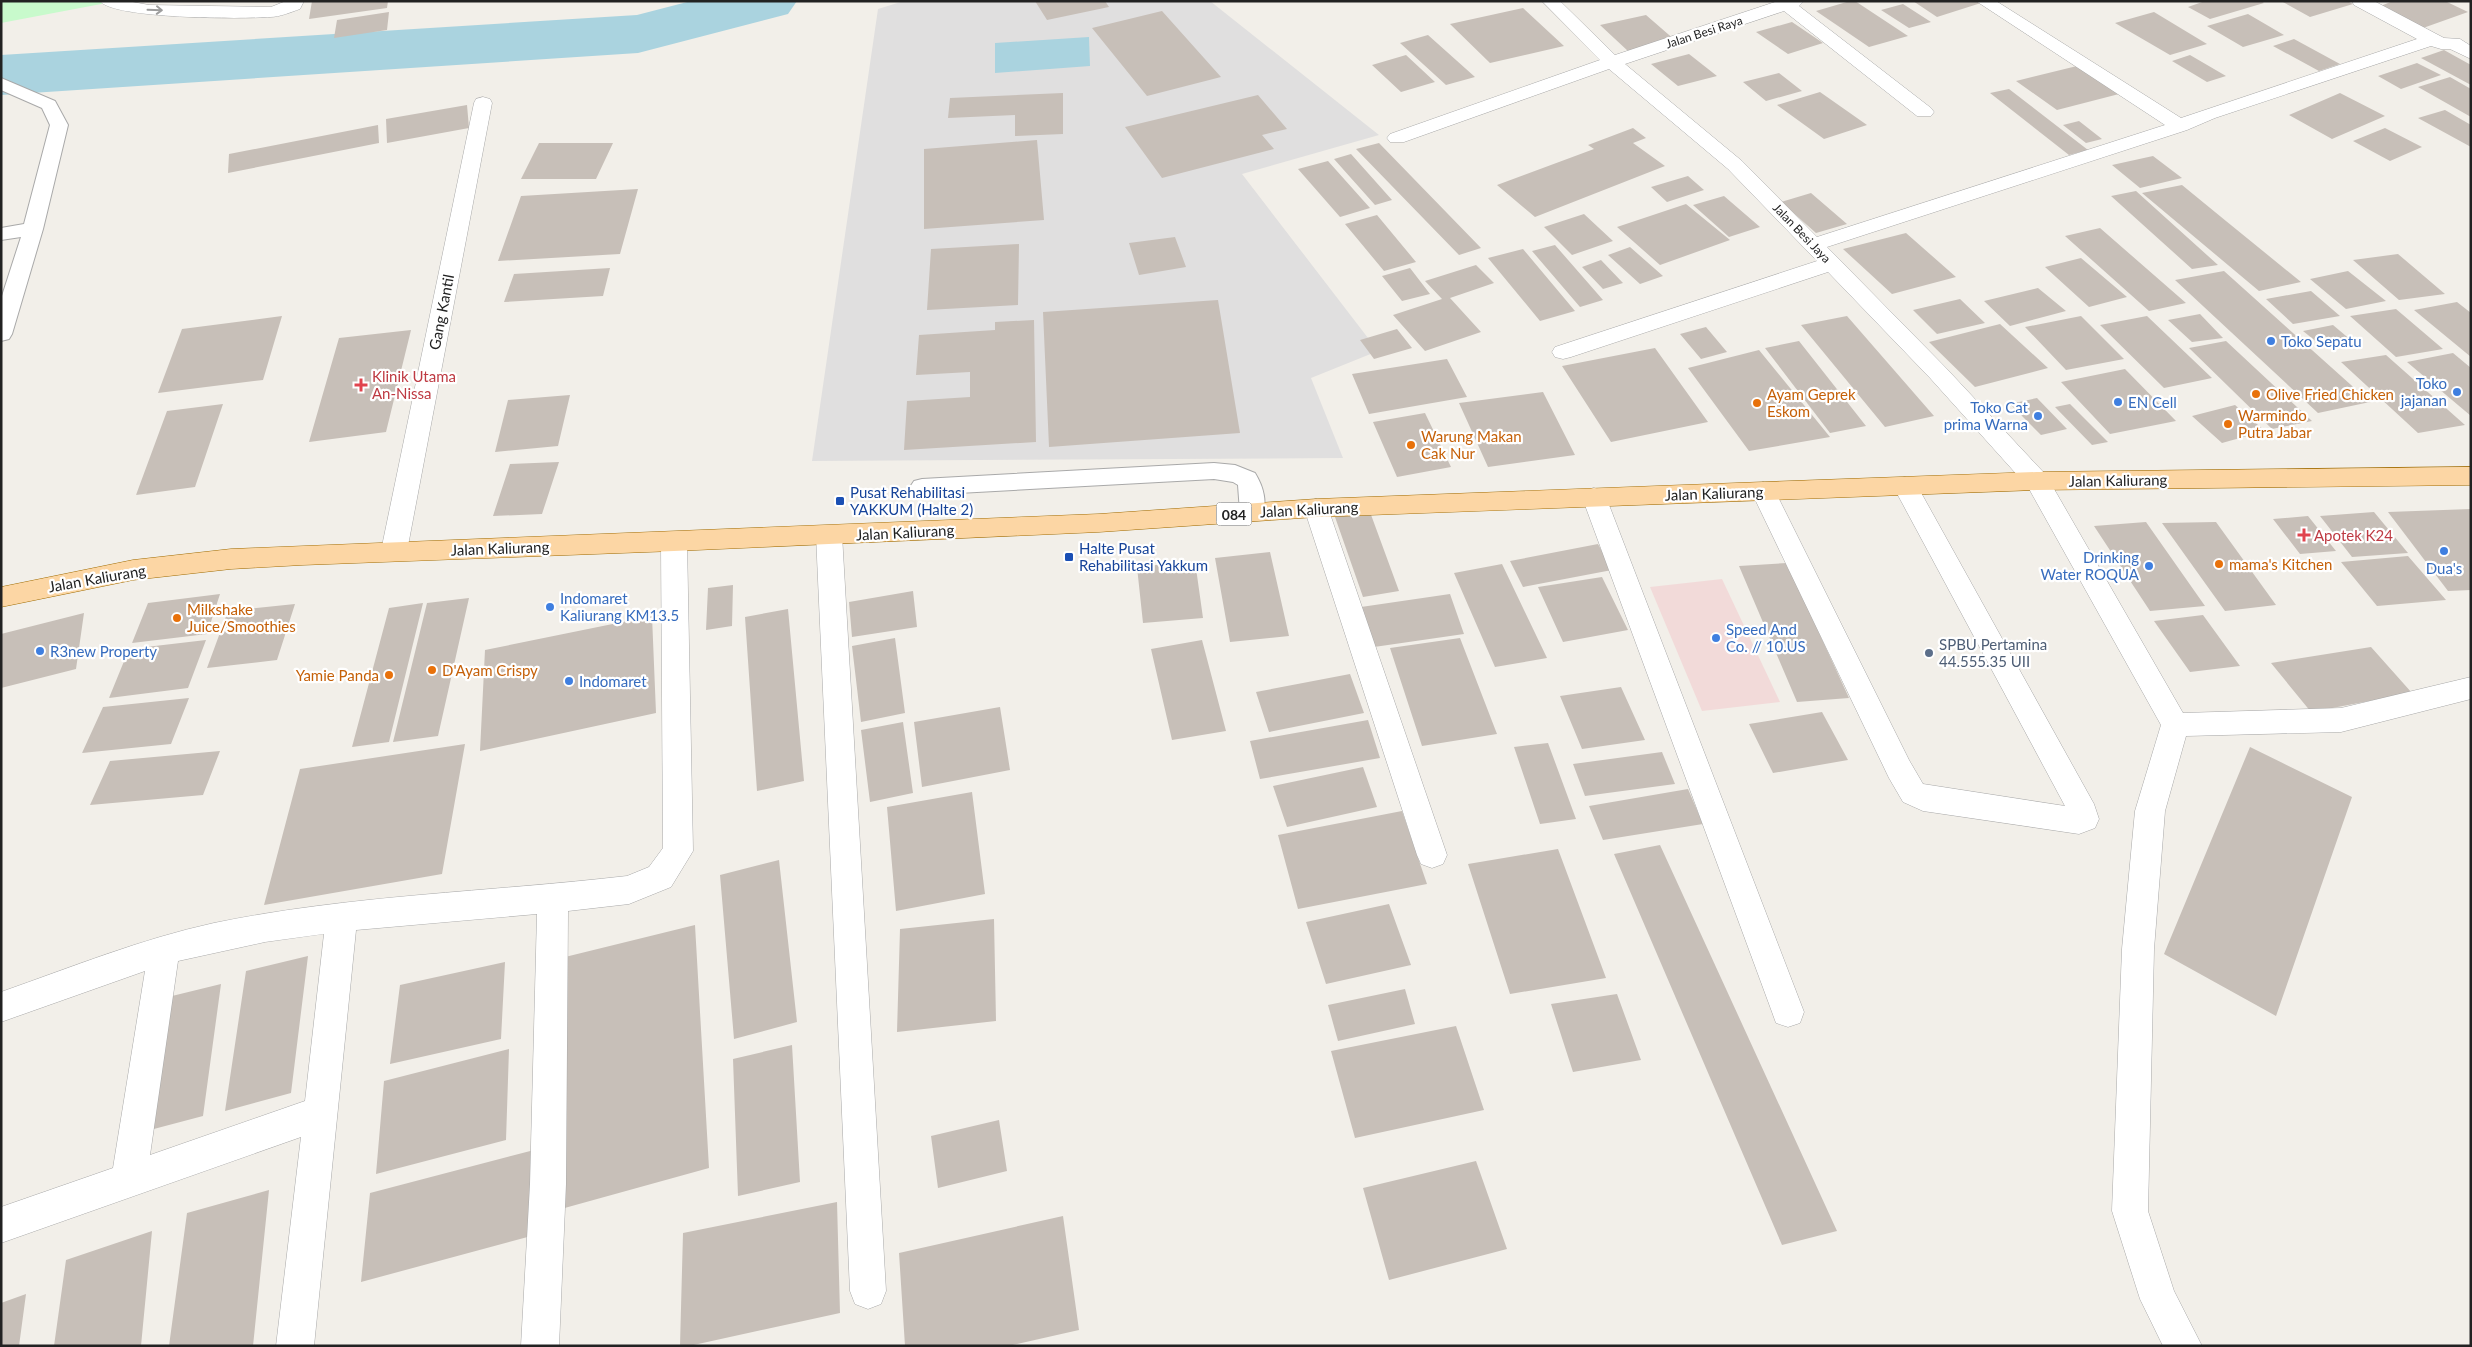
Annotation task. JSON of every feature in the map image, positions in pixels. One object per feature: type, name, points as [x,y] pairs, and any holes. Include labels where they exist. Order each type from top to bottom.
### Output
[{"type":"main road","name":"Jalan Kaliurang","points":[[1,597],[132,570],[231,560],[394,551],[674,542],[1099,523],[1316,508],[2037,481],[2471,476]]},
{"type":"street","points":[[108,1],[112,4],[149,10],[272,12],[294,5],[295,1]]},
{"type":"street","name":"Jalan Besi Jaya","points":[[1550,1],[1612,62],[1736,165],[1938,373],[2037,481],[2176,725]]},
{"type":"street","points":[[1984,1],[2180,126]]},
{"type":"street","points":[[2360,1],[2441,44],[2462,40],[2471,54]]},
{"type":"street","points":[[1791,3],[1924,112]]},
{"type":"street","name":"Jalan Besi Raya","points":[[1397,138],[1612,62],[1791,3]]},
{"type":"street","points":[[1813,245],[2180,126],[2208,114],[2434,39]]},
{"type":"street","name":"Gang Kantil","points":[[394,551],[483,103]]},
{"type":"street","points":[[1563,352],[1831,264]]},
{"type":"street","points":[[1763,491],[1848,666],[1914,793],[1923,798],[1942,801],[2079,821],[2084,819],[2084,813],[1905,486]]},
{"type":"street","points":[[1594,498],[1788,1012]]},
{"type":"street","points":[[1316,508],[1432,855]]},
{"type":"street","points":[[829,535],[868,1291]]},
{"type":"street","points":[[1,1007],[164,950],[215,938],[342,916],[629,890],[660,877],[678,851],[674,542]]},
{"type":"street","points":[[2183,1346],[2158,1300],[2130,1211],[2138,949],[2150,811],[2176,725],[2341,720],[2471,688]]},
{"type":"street","points":[[540,1346],[548,1184],[553,898]]},
{"type":"street","points":[[295,1346],[342,916]]},
{"type":"street","points":[[128,1180],[164,950]]},
{"type":"street","points":[[1,1225],[320,1113]]},
{"type":"lane","points":[[1,83],[49,105],[60,124],[34,229],[1,334]]},
{"type":"lane","points":[[1,234],[34,229]]},
{"type":"lane","points":[[922,487],[1204,472],[1239,473],[1248,480],[1253,490],[1252,512]]},
{"type":"shaded area","points":[[904,1],[1210,1],[1379,135],[1242,174],[1378,351],[1311,378],[1343,458],[812,461],[878,9]]},
{"type":"shaded area","points":[[1722,579],[1780,702],[1702,711],[1650,587]]},
{"type":"green space","points":[[1,1],[117,1],[1,23]]},
{"type":"water","points":[[1089,37],[1090,66],[995,73],[995,43]]},
{"type":"building","points":[[312,1],[388,1],[387,8],[309,19]]},
{"type":"building","points":[[1035,1],[1105,1],[1109,7],[1047,20]]},
{"type":"building","points":[[1855,1],[1908,36],[1869,47],[1816,11]]},
{"type":"building","points":[[1913,1],[1978,1],[1981,3],[1937,17]]},
{"type":"building","points":[[2205,1],[2261,1],[2264,3],[2210,19],[2188,7]]},
{"type":"building","points":[[2281,1],[2347,1],[2353,4],[2310,17]]},
{"type":"building","points":[[2393,1],[2445,1],[2468,12],[2423,28],[2378,7]]},
{"type":"building","points":[[1903,4],[1931,22],[1909,28],[1881,10]]},
{"type":"building","points":[[1523,8],[1564,46],[1490,63],[1450,24]]},
{"type":"building","points":[[1162,11],[1221,77],[1147,96],[1092,28]]},
{"type":"building","points":[[389,12],[387,30],[334,38],[337,20]]},
{"type":"building","points":[[2154,12],[2207,44],[2170,55],[2115,23]]},
{"type":"building","points":[[2248,14],[2284,35],[2243,47],[2207,26]]},
{"type":"building","points":[[1646,15],[1676,41],[1629,52],[1600,25]]},
{"type":"building","points":[[1792,22],[1823,43],[1788,54],[1756,32]]},
{"type":"building","points":[[1428,35],[1475,77],[1446,85],[1400,43]]},
{"type":"building","points":[[2294,39],[2340,64],[2319,71],[2273,46]]},
{"type":"building","points":[[2444,50],[2471,65],[2471,85],[2421,58]]},
{"type":"building","points":[[1689,54],[1717,76],[1678,86],[1651,64]]},
{"type":"building","points":[[1406,55],[1435,82],[1401,92],[1372,65]]},
{"type":"building","points":[[2190,55],[2226,76],[2207,82],[2172,61]]},
{"type":"building","points":[[2417,63],[2441,75],[2401,89],[2378,76]]},
{"type":"building","points":[[2077,66],[2119,94],[2057,110],[2016,81]]},
{"type":"building","points":[[1779,73],[1802,91],[1766,101],[1743,82]]},
{"type":"building","points":[[2450,77],[2471,89],[2471,117],[2418,87]]},
{"type":"building","points":[[2009,89],[2088,150],[2069,155],[1990,93]]},
{"type":"building","points":[[1820,92],[1867,125],[1824,139],[1777,105]]},
{"type":"building","points":[[1063,93],[1063,134],[1015,136],[1015,115],[948,118],[950,98]]},
{"type":"building","points":[[2340,93],[2385,116],[2332,139],[2289,115]]},
{"type":"building","points":[[1258,95],[1287,129],[1262,135],[1274,149],[1162,178],[1125,127]]},
{"type":"building","points":[[467,105],[469,128],[387,143],[386,119]]},
{"type":"building","points":[[2445,110],[2471,125],[2471,147],[2418,118]]},
{"type":"building","points":[[2079,121],[2102,139],[2086,143],[2063,125]]},
{"type":"building","points":[[378,125],[379,143],[228,173],[229,154]]},
{"type":"building","points":[[1633,128],[1646,138],[1633,143],[1665,166],[1535,217],[1497,185],[1594,149],[1588,145]]},
{"type":"building","points":[[2385,128],[2422,147],[2390,161],[2353,141]]},
{"type":"building","points":[[1037,140],[1044,220],[924,229],[924,149]]},
{"type":"building","points":[[539,143],[613,143],[596,179],[521,179]]},
{"type":"building","points":[[1379,143],[1481,248],[1459,255],[1356,149]]},
{"type":"building","points":[[1351,154],[1392,200],[1375,205],[1334,159]]},
{"type":"building","points":[[2153,156],[2182,178],[2140,188],[2112,165]]},
{"type":"building","points":[[1328,161],[1370,208],[1340,217],[1298,169]]},
{"type":"building","points":[[1688,176],[1704,190],[1667,202],[1651,187]]},
{"type":"building","points":[[2182,185],[2301,282],[2259,291],[2142,193]]},
{"type":"building","points":[[638,189],[620,254],[498,261],[521,196]]},
{"type":"building","points":[[2136,191],[2218,265],[2192,269],[2111,196]]},
{"type":"building","points":[[1811,193],[1847,224],[1816,233],[1781,202]]},
{"type":"building","points":[[1724,196],[1760,227],[1729,237],[1693,205]]},
{"type":"building","points":[[1686,204],[1730,240],[1660,265],[1617,227]]},
{"type":"building","points":[[1584,214],[1613,241],[1572,255],[1544,227]]},
{"type":"building","points":[[1377,215],[1416,262],[1384,271],[1345,224]]},
{"type":"building","points":[[2100,228],[2186,303],[2149,311],[2065,236]]},
{"type":"building","points":[[1906,233],[1956,277],[1892,294],[1843,249]]},
{"type":"building","points":[[1175,237],[1186,267],[1139,275],[1129,243]]},
{"type":"building","points":[[1019,244],[1018,305],[927,310],[931,249]]},
{"type":"building","points":[[1555,245],[1603,300],[1580,307],[1532,251]]},
{"type":"building","points":[[1630,247],[1663,276],[1640,284],[1608,255]]},
{"type":"building","points":[[1523,249],[1575,311],[1540,321],[1488,258]]},
{"type":"building","points":[[2398,254],[2445,294],[2399,300],[2353,260]]},
{"type":"building","points":[[2081,258],[2127,297],[2089,307],[2045,267]]},
{"type":"building","points":[[1601,260],[1623,283],[1603,289],[1582,267]]},
{"type":"building","points":[[1476,265],[1494,283],[1450,298],[1481,332],[1425,351],[1393,315],[1442,299],[1425,281]]},
{"type":"building","points":[[610,268],[603,296],[504,302],[514,274]]},
{"type":"building","points":[[1410,268],[1430,294],[1402,301],[1382,276]]},
{"type":"building","name":"Toko Sepatu","points":[[2224,271],[2370,402],[2318,413],[2175,280]]},
{"type":"building","points":[[2348,271],[2386,301],[2346,309],[2310,279]]},
{"type":"building","points":[[2038,288],[2066,311],[2010,326],[1984,301]]},
{"type":"building","points":[[2311,291],[2340,316],[2293,324],[2266,299]]},
{"type":"building","points":[[1960,299],[1985,323],[1937,334],[1913,310]]},
{"type":"building","points":[[1218,300],[1240,433],[1049,447],[1043,312]]},
{"type":"building","points":[[2457,302],[2471,313],[2471,357],[2414,310]]},
{"type":"building","points":[[2396,309],[2443,349],[2396,357],[2350,316]]},
{"type":"building","points":[[2200,314],[2223,338],[2192,342],[2168,320]]},
{"type":"building","points":[[282,316],[263,380],[158,393],[182,329]]},
{"type":"building","points":[[1847,316],[1934,416],[1885,427],[1801,325]]},
{"type":"building","points":[[2081,316],[2124,359],[2066,370],[2025,327]]},
{"type":"building","points":[[2147,316],[2212,378],[2164,388],[2100,325]]},
{"type":"building","points":[[1034,320],[1036,442],[904,450],[907,401],[970,397],[970,372],[916,375],[919,335],[995,330],[995,322]]},
{"type":"building","points":[[2000,324],[2048,368],[1975,387],[1929,342]]},
{"type":"building","points":[[2333,325],[2352,341],[2323,347],[2303,331]]},
{"type":"building","points":[[1706,327],[1727,352],[1701,359],[1680,334]]},
{"type":"building","points":[[1397,329],[1412,348],[1374,359],[1360,340]]},
{"type":"building","name":"Klinik Utama An-Nissa","points":[[411,330],[386,432],[309,442],[339,338]]},
{"type":"building","points":[[1799,341],[1866,426],[1830,433],[1765,348]]},
{"type":"building","points":[[2226,341],[2312,421],[2272,429],[2189,348]]},
{"type":"building","points":[[1655,348],[1708,422],[1611,442],[1562,366]]},
{"type":"building","name":"Ayam Geprek Eskom","points":[[1759,350],[1830,437],[1749,451],[1688,368]]},
{"type":"building","name":"Toko jajanan","points":[[2453,353],[2471,368],[2471,416],[2407,362]]},
{"type":"building","points":[[2386,355],[2465,425],[2418,433],[2341,362]]},
{"type":"building","points":[[1447,359],[1467,397],[1369,414],[1352,374]]},
{"type":"building","name":"EN Cell","points":[[2125,369],[2176,421],[2110,434],[2061,382]]},
{"type":"building","points":[[1543,392],[1575,455],[1488,467],[1459,403]]},
{"type":"building","points":[[570,395],[558,446],[495,452],[508,400]]},
{"type":"building","name":"Toko Cat prima Warna","points":[[2037,398],[2067,429],[2041,435],[2010,404]]},
{"type":"building","points":[[223,404],[195,487],[136,495],[167,411]]},
{"type":"building","points":[[2070,404],[2108,442],[2092,445],[2055,407]]},
{"type":"building","name":"Warmindo Putra Jabar","points":[[2235,405],[2265,431],[2222,443],[2192,416]]},
{"type":"building","name":"Warung Makan Cak Nur","points":[[1425,413],[1451,467],[1397,477],[1373,422]]},
{"type":"building","points":[[559,462],[542,514],[493,516],[510,464]]},
{"type":"building","name":"Dua's","points":[[2471,509],[2471,590],[2448,591],[2388,512]]},
{"type":"building","points":[[1370,512],[1399,591],[1363,597],[1335,517]]},
{"type":"building","points":[[2374,512],[2408,553],[2352,557],[2320,516]]},
{"type":"building","name":"Apotek K24","points":[[2308,516],[2336,551],[2300,554],[2273,519]]},
{"type":"building","name":"Drinking Water ROQUA","points":[[2146,522],[2205,606],[2150,611],[2094,526]]},
{"type":"building","name":"mama's Kitchen","points":[[2216,522],[2276,605],[2225,611],[2162,523]]},
{"type":"building","points":[[1598,544],[1612,570],[1523,587],[1510,561]]},
{"type":"building","points":[[1270,552],[1289,636],[1230,642],[1215,558]]},
{"type":"building","points":[[2408,556],[2446,600],[2377,606],[2341,562]]},
{"type":"building","points":[[1195,561],[1203,618],[1143,623],[1137,567]]},
{"type":"building","points":[[1787,563],[1849,698],[1797,702],[1739,566]]},
{"type":"building","points":[[1502,564],[1547,658],[1495,667],[1454,573]]},
{"type":"building","points":[[1602,577],[1628,630],[1563,642],[1538,587]]},
{"type":"building","points":[[733,585],[732,626],[706,630],[708,588]]},
{"type":"building","points":[[913,591],[917,627],[852,637],[849,602]]},
{"type":"building","name":"Milkshake Juice/Smoothies","points":[[220,594],[207,634],[132,643],[148,603]]},
{"type":"building","points":[[1450,594],[1464,634],[1374,647],[1361,607]]},
{"type":"building","name":"D'Ayam Crispy","points":[[469,598],[438,736],[393,742],[427,603]]},
{"type":"building","name":"Yamie Panda","points":[[423,603],[389,742],[352,747],[389,608]]},
{"type":"building","points":[[295,604],[277,660],[207,668],[228,611]]},
{"type":"building","points":[[788,609],[804,781],[757,791],[745,617]]},
{"type":"building","name":"R3new Property","points":[[84,613],[76,669],[1,688],[1,634]]},
{"type":"building","points":[[2203,615],[2240,666],[2190,672],[2154,621]]},
{"type":"building","name":"Indomaret","points":[[652,616],[656,713],[480,751],[485,650]]},
{"type":"building","points":[[895,638],[905,713],[861,722],[852,646]]},
{"type":"building","points":[[1460,638],[1497,734],[1422,746],[1390,648]]},
{"type":"building","points":[[206,640],[188,688],[109,698],[129,649]]},
{"type":"building","points":[[1202,640],[1226,731],[1172,740],[1151,649]]},
{"type":"building","points":[[2371,647],[2412,693],[2311,712],[2271,663]]},
{"type":"building","points":[[1350,674],[1364,713],[1269,732],[1256,692]]},
{"type":"building","points":[[1621,687],[1645,740],[1582,749],[1560,696]]},
{"type":"building","points":[[189,698],[171,744],[82,753],[103,707]]},
{"type":"building","points":[[1000,707],[1010,770],[922,787],[914,722]]},
{"type":"building","points":[[1822,712],[1848,760],[1773,773],[1749,724]]},
{"type":"building","points":[[1368,720],[1380,758],[1260,779],[1250,741]]},
{"type":"building","points":[[903,722],[913,793],[870,802],[861,730]]},
{"type":"building","points":[[1548,743],[1576,819],[1540,824],[1514,747]]},
{"type":"building","points":[[465,744],[442,874],[264,905],[300,769]]},
{"type":"building","points":[[2250,747],[2352,797],[2276,1016],[2164,954]]},
{"type":"building","points":[[220,751],[203,795],[90,805],[110,761]]},
{"type":"building","points":[[1662,752],[1675,784],[1585,796],[1573,764]]},
{"type":"building","points":[[1363,767],[1377,807],[1287,827],[1273,786]]},
{"type":"building","points":[[1688,789],[1703,824],[1603,840],[1589,806]]},
{"type":"building","points":[[972,792],[985,894],[896,911],[887,807]]},
{"type":"building","points":[[1402,811],[1427,884],[1298,909],[1278,835]]},
{"type":"building","points":[[1660,845],[1837,1231],[1782,1245],[1614,854]]},
{"type":"building","points":[[1558,849],[1606,978],[1510,994],[1468,864]]},
{"type":"building","points":[[779,860],[797,1022],[734,1039],[720,875]]},
{"type":"building","points":[[1389,904],[1411,965],[1326,984],[1306,922]]},
{"type":"building","points":[[994,919],[996,1021],[897,1032],[900,929]]},
{"type":"building","points":[[695,925],[709,1168],[561,1209],[561,958]]},
{"type":"building","points":[[308,956],[291,1093],[225,1111],[246,971]]},
{"type":"building","points":[[505,962],[501,1039],[390,1064],[400,985]]},
{"type":"building","points":[[221,984],[203,1116],[150,1130],[172,996]]},
{"type":"building","points":[[1405,989],[1415,1024],[1338,1041],[1328,1005]]},
{"type":"building","points":[[1617,994],[1641,1060],[1573,1072],[1551,1004]]},
{"type":"building","points":[[1456,1026],[1484,1110],[1355,1138],[1331,1051]]},
{"type":"building","points":[[792,1045],[800,1182],[738,1196],[733,1059]]},
{"type":"building","points":[[509,1049],[506,1140],[376,1174],[384,1081]]},
{"type":"building","points":[[999,1120],[1007,1171],[938,1188],[931,1136]]},
{"type":"building","points":[[538,1149],[535,1235],[361,1282],[370,1193]]},
{"type":"building","points":[[1476,1161],[1507,1249],[1389,1280],[1363,1188]]},
{"type":"building","points":[[269,1190],[253,1346],[169,1346],[187,1213]]},
{"type":"building","points":[[837,1202],[840,1313],[689,1346],[680,1346],[683,1233]]},
{"type":"building","points":[[1063,1216],[1079,1330],[1008,1346],[905,1346],[899,1253]]},
{"type":"building","points":[[152,1231],[141,1346],[54,1346],[66,1260]]},
{"type":"building","points":[[26,1294],[19,1346],[1,1346],[1,1303]]},
{"type":"waterway","points":[[1,75],[638,34],[766,1]]},
{"type":"place","name":"Toko Sepatu","points":[[2271,341]]},
{"type":"place","name":"Klinik Utama An-Nissa","points":[[361,385]]},
{"type":"place","name":"Toko jajanan","points":[[2457,392]]},
{"type":"place","name":"Olive Fried Chicken","points":[[2256,394]]},
{"type":"place","name":"EN Cell","points":[[2118,402]]},
{"type":"place","name":"Ayam Geprek Eskom","points":[[1757,403]]},
{"type":"place","name":"Toko Cat prima Warna","points":[[2038,416]]},
{"type":"place","name":"Warmindo Putra Jabar","points":[[2228,424]]},
{"type":"place","name":"Warung Makan Cak Nur","points":[[1411,445]]},
{"type":"place","name":"Pusat Rehabilitasi YAKKUM (Halte 2)","points":[[840,501]]},
{"type":"place","name":"Apotek K24","points":[[2304,535]]},
{"type":"place","name":"Dua's","points":[[2444,551]]},
{"type":"place","name":"Halte Pusat Rehabilitasi Yakkum","points":[[1069,557]]},
{"type":"place","name":"mama's Kitchen","points":[[2219,564]]},
{"type":"place","name":"Drinking Water ROQUA","points":[[2149,566]]},
{"type":"place","name":"Indomaret Kaliurang KM13.5","points":[[550,607]]},
{"type":"place","name":"Milkshake Juice/Smoothies","points":[[177,618]]},
{"type":"place","name":"Speed And Co. // 10.US","points":[[1716,638]]},
{"type":"place","name":"R3new Property","points":[[40,651]]},
{"type":"place","name":"SPBU Pertamina 44.555.35 UII","points":[[1929,653]]},
{"type":"place","name":"D'Ayam Crispy","points":[[432,670]]},
{"type":"place","name":"Yamie Panda","points":[[389,675]]},
{"type":"place","name":"Indomaret","points":[[569,681]]}]
